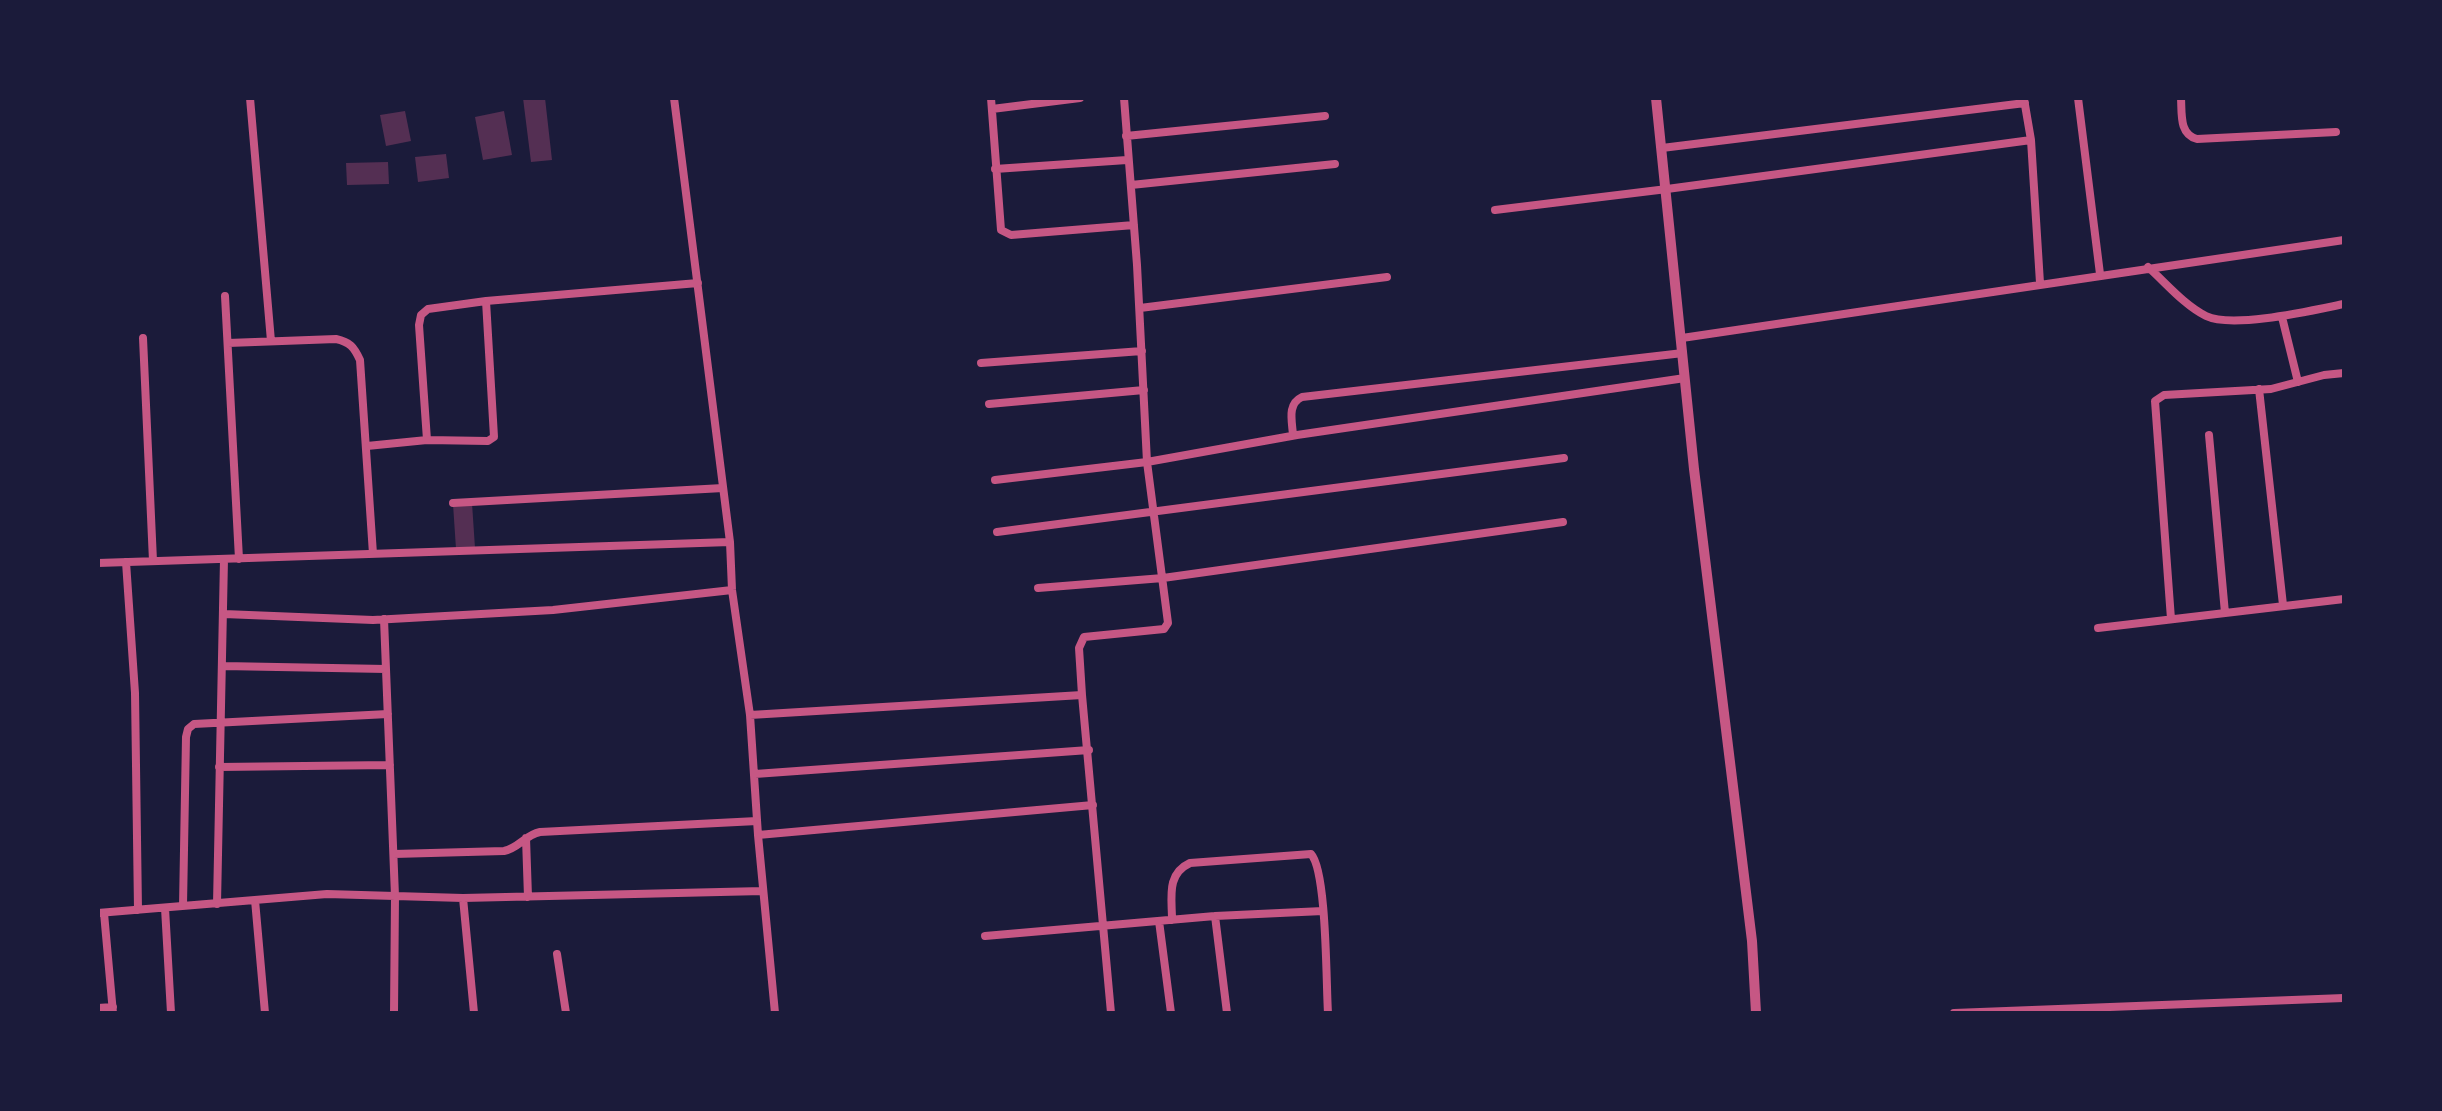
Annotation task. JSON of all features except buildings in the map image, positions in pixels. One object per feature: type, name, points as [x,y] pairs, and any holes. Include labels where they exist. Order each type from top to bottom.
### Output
[{"type":"street","points":[[250,98],[271,341]]},
{"type":"street","points":[[674,98],[730,542],[732,590],[750,715],[775,1013]]},
{"type":"street","points":[[991,98],[1000,225],[1005,233],[1134,225]]},
{"type":"street","points":[[992,109],[1080,98]]},
{"type":"street","points":[[1111,1013],[1079,642],[1090,636],[1164,629],[1168,623],[1147,462],[1140,308],[1124,98]]},
{"type":"street","points":[[1660,98],[1662,148],[1685,378],[1720,693],[1752,941],[1756,1013]]},
{"type":"street","points":[[2078,98],[2100,274]]},
{"type":"street","points":[[2181,98],[2184,129],[2189,137],[2197,139],[2336,132]]},
{"type":"street","points":[[1662,148],[2024,101],[2031,140],[2040,283]]},
{"type":"street","points":[[1126,136],[1325,116]]},
{"type":"street","points":[[1495,210],[2031,140]]},
{"type":"street","points":[[995,169],[1127,160]]},
{"type":"street","points":[[1131,185],[1335,164]]},
{"type":"street","points":[[1682,338],[2344,240]]},
{"type":"street","points":[[2148,267],[2194,308],[2210,318],[2282,317],[2344,304]]},
{"type":"street","points":[[1140,308],[1387,277]]},
{"type":"street","points":[[427,440],[420,339],[421,315],[428,309],[486,301],[698,283]]},
{"type":"street","points":[[225,296],[239,559]]},
{"type":"street","points":[[367,446],[427,440],[488,441],[494,437],[486,301]]},
{"type":"street","points":[[2282,317],[2298,382]]},
{"type":"street","points":[[143,338],[153,561]]},
{"type":"street","points":[[228,343],[336,339],[355,347],[360,360],[373,554]]},
{"type":"street","points":[[981,363],[1142,351]]},
{"type":"street","points":[[1293,435],[1292,410],[1294,403],[1302,397],[1683,353]]},
{"type":"street","points":[[2171,619],[2155,401],[2164,395],[2259,389],[2344,373]]},
{"type":"street","points":[[995,480],[1147,462],[1293,435],[1685,378]]},
{"type":"street","points":[[2259,389],[2283,605]]},
{"type":"street","points":[[989,404],[1144,390]]},
{"type":"street","points":[[2209,435],[2225,613]]},
{"type":"street","points":[[997,532],[1564,458]]},
{"type":"street","points":[[453,503],[723,488]]},
{"type":"street","points":[[1038,588],[1163,578],[1563,522]]},
{"type":"street","points":[[98,563],[730,542]]},
{"type":"street","points":[[217,904],[224,559]]},
{"type":"street","points":[[126,562],[135,693],[138,910]]},
{"type":"street","points":[[224,614],[384,619],[553,610],[732,590]]},
{"type":"street","points":[[2098,628],[2344,599]]},
{"type":"street","points":[[384,619],[394,854],[394,1013]]},
{"type":"street","points":[[223,666],[386,669]]},
{"type":"street","points":[[750,715],[1082,695]]},
{"type":"street","points":[[183,906],[186,737],[194,724],[388,714]]},
{"type":"street","points":[[755,774],[1089,750]]},
{"type":"street","points":[[219,767],[390,765]]},
{"type":"street","points":[[758,835],[1093,805]]},
{"type":"street","points":[[394,854],[504,851],[540,832],[757,821]]},
{"type":"street","points":[[526,837],[528,897]]},
{"type":"street","points":[[1172,920],[1172,883],[1175,874],[1190,863],[1305,852],[1311,854],[1317,864],[1323,911],[1328,1013]]},
{"type":"street","points":[[98,1008],[113,1010],[101,913],[327,894],[463,898],[763,891]]},
{"type":"street","points":[[463,898],[474,1013]]},
{"type":"street","points":[[255,900],[265,1013]]},
{"type":"street","points":[[165,908],[171,1013]]},
{"type":"street","points":[[985,936],[1215,916],[1323,911]]},
{"type":"street","points":[[1215,916],[1227,1013]]},
{"type":"street","points":[[1159,921],[1171,1013]]},
{"type":"street","points":[[557,954],[566,1013]]},
{"type":"street","points":[[1954,1013],[2344,998]]}]
